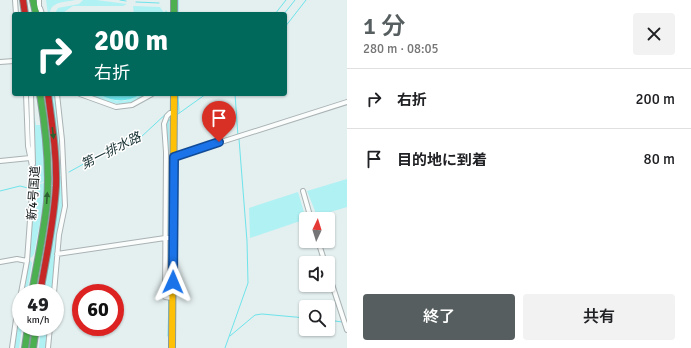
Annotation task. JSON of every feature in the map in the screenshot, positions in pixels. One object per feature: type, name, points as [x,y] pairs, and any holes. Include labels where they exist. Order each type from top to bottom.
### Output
[{"type":"main road","points":[[22,0],[24,12]]},
{"type":"main road","points":[[174,0],[174,12]]},
{"type":"main road","name":"新4号国道","points":[[34,284],[47,203],[48,175],[46,137],[40,96]]},
{"type":"main road","name":"新4号国道","points":[[43,284],[56,187],[55,149],[48,96]]},
{"type":"main road","points":[[172,348],[169,298],[169,238],[174,157],[174,96]]},
{"type":"main road","points":[[25,348],[27,336]]},
{"type":"main road","points":[[33,348],[35,336]]},
{"type":"main road","points":[[37,348],[38,336]]},
{"type":"street","points":[[14,0],[16,12]]},
{"type":"street","points":[[36,4],[39,0]]},
{"type":"street","points":[[0,62],[12,61]]},
{"type":"street","points":[[26,96],[28,146],[32,171]]},
{"type":"street","points":[[23,284],[27,260],[32,171],[31,96]]},
{"type":"street","points":[[55,284],[59,235],[65,206],[62,140],[57,96]]},
{"type":"street","points":[[86,96],[116,107],[132,105],[148,96]]},
{"type":"street","points":[[174,157],[347,102]]},
{"type":"street","points":[[57,254],[169,238],[164,124],[167,116],[174,113]]},
{"type":"street","points":[[0,161],[30,158]]},
{"type":"street","points":[[303,191],[309,212]]},
{"type":"street","points":[[0,262],[17,259],[38,259]]},
{"type":"street","points":[[335,292],[347,330]]},
{"type":"street","points":[[12,348],[14,336]]},
{"type":"street","points":[[48,348],[49,336]]},
{"type":"shaded area","points":[[46,0],[76,0],[56,4],[50,12],[48,12]]},
{"type":"shaded area","points":[[83,0],[96,0],[127,4],[123,6],[73,6],[64,12],[56,12],[58,8],[79,4]]},
{"type":"shaded area","points":[[133,6],[160,7],[163,12],[134,12]]},
{"type":"shaded area","points":[[51,96],[55,96],[60,137],[62,174],[59,175]]},
{"type":"shaded area","points":[[93,96],[103,96],[123,101],[139,96],[145,96],[133,102],[121,104],[109,102]]},
{"type":"shaded area","points":[[103,96],[137,96],[124,100],[114,100]]},
{"type":"shaded area","points":[[34,114],[36,125],[42,125],[45,181],[34,186]]},
{"type":"shaded area","points":[[62,175],[62,213],[53,284],[46,284],[58,177]]},
{"type":"shaded area","points":[[347,179],[347,207],[330,212],[315,212],[307,191]]},
{"type":"shaded area","points":[[45,182],[42,212],[34,254],[29,258],[34,187]]},
{"type":"shaded area","points":[[298,192],[304,212],[299,212],[299,221],[250,238],[249,208]]},
{"type":"shaded area","points":[[28,260],[30,260],[32,263],[28,284],[24,284]]},
{"type":"shaded area","points":[[16,336],[21,336],[19,348],[14,348]]},
{"type":"shaded area","points":[[40,336],[48,336],[46,348],[39,348]]},
{"type":"waterway","points":[[120,0],[126,1]]},
{"type":"waterway","points":[[178,0],[178,12]]},
{"type":"waterway","name":"第一排水路","points":[[277,12],[286,0]]},
{"type":"waterway","points":[[286,12],[295,0]]},
{"type":"waterway","points":[[287,24],[306,0]]},
{"type":"waterway","points":[[136,2],[159,3]]},
{"type":"waterway","name":"第一排水路","points":[[178,96],[179,113]]},
{"type":"waterway","points":[[178,114],[203,96]]},
{"type":"waterway","points":[[235,96],[238,136]]},
{"type":"waterway","name":"第一排水路","points":[[69,172],[107,151],[122,147],[141,137],[168,112]]},
{"type":"waterway","points":[[168,237],[168,121],[171,119]]},
{"type":"waterway","points":[[225,348],[248,283],[247,241],[239,139]]},
{"type":"waterway","name":"第一排水路","points":[[0,191],[20,186],[28,188]]},
{"type":"waterway","points":[[168,240],[169,295]]},
{"type":"waterway","points":[[168,336],[169,298]]},
{"type":"waterway","points":[[230,336],[255,315],[262,314],[299,317]]},
{"type":"waterway","points":[[335,321],[342,322]]},
{"type":"traffic: fast","points":[[33,0],[36,12]]},
{"type":"traffic: fast","points":[[174,0],[174,12]]},
{"type":"traffic: fast","points":[[34,284],[44,225],[48,188],[47,148],[40,96]]},
{"type":"traffic: fast","points":[[25,348],[27,336]]},
{"type":"traffic: fast","points":[[33,348],[35,336]]},
{"type":"traffic: slow","points":[[172,348],[174,96]]},
{"type":"traffic: jam","points":[[23,0],[25,12]]},
{"type":"traffic: jam","points":[[42,284],[52,226],[56,186],[55,151],[48,96]]},
{"type":"route","points":[[173,282],[174,157],[219,142]]}]
